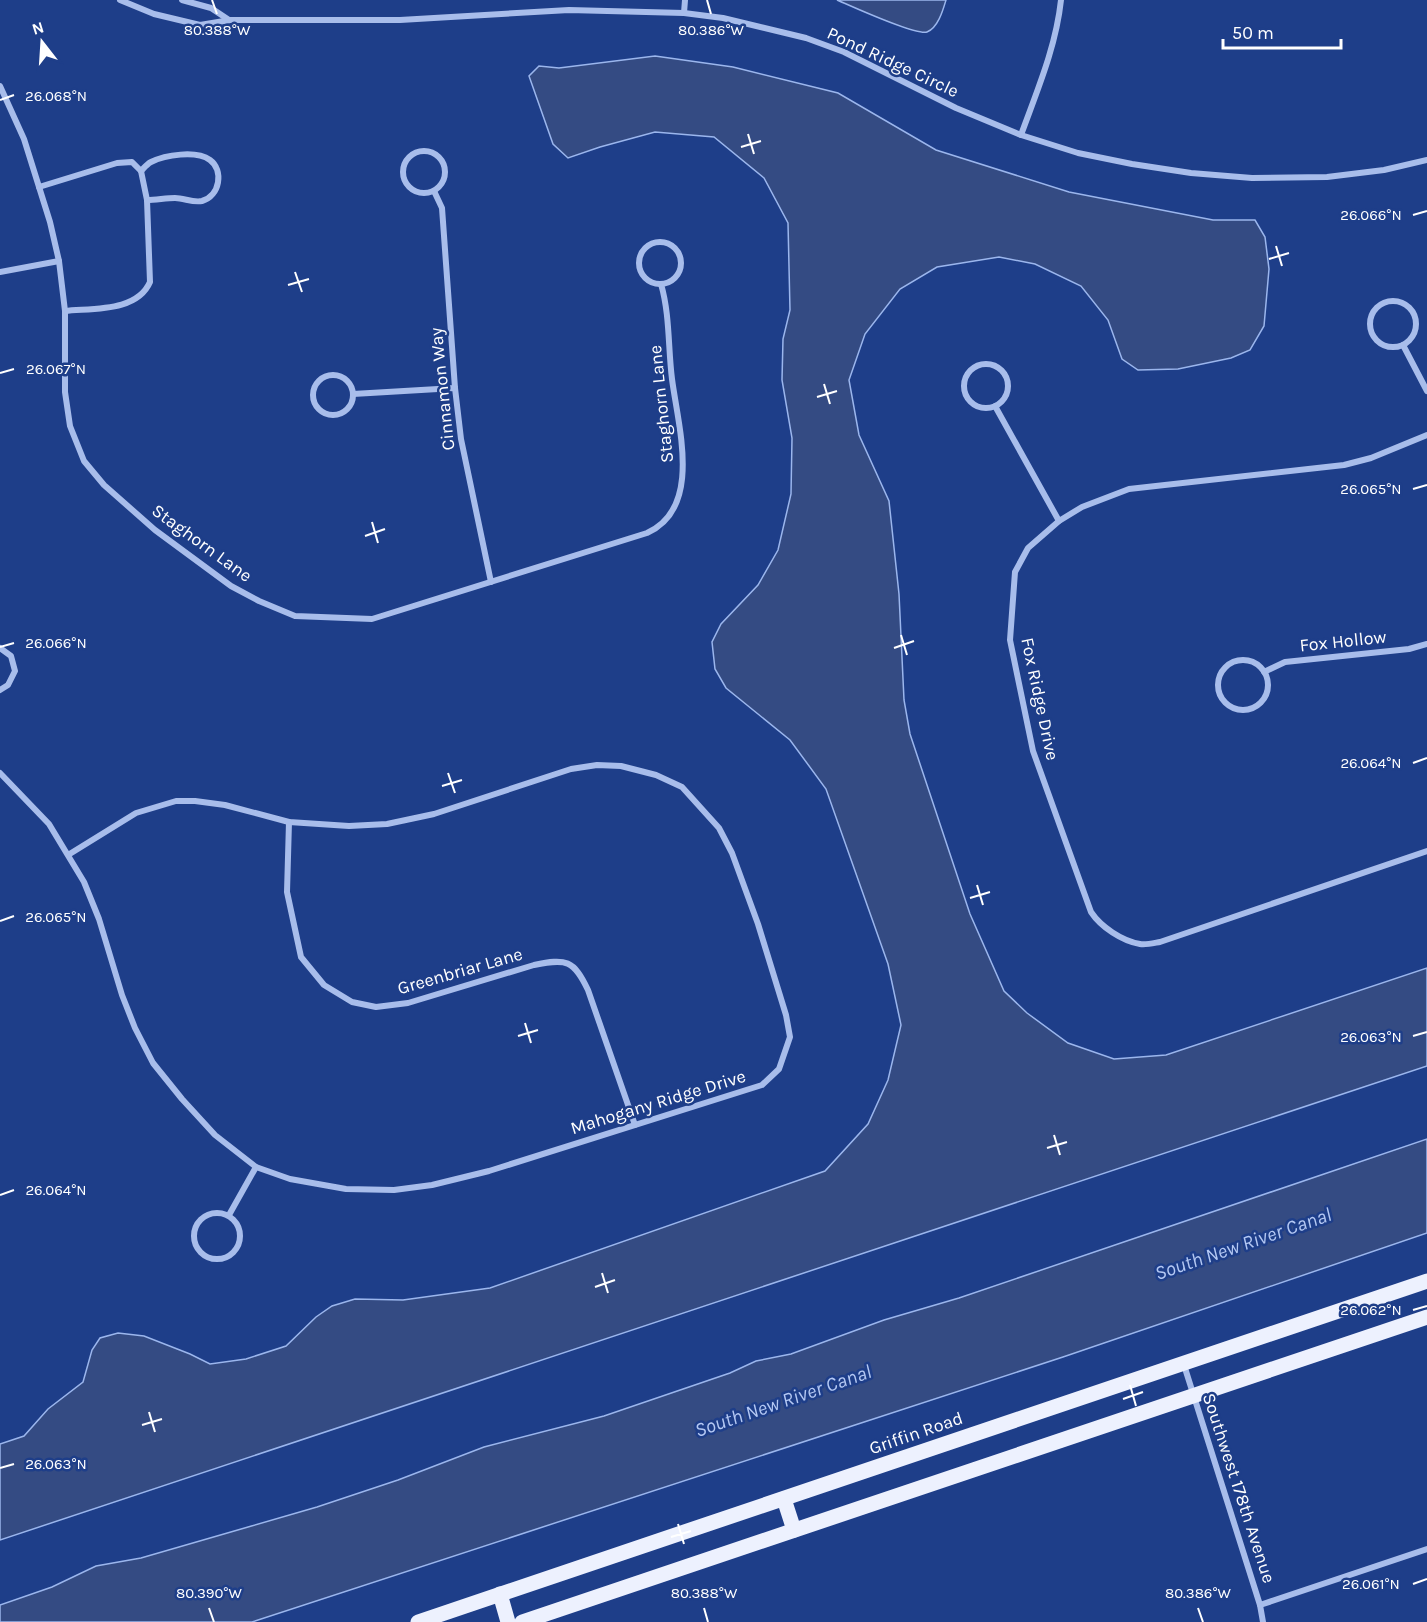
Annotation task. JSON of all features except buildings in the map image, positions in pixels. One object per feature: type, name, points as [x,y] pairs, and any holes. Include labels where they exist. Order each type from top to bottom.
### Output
[{"type":"main road","name":"Griffin Road","points":[[418,1622],[1427,1281]]},
{"type":"main road","points":[[522,1622],[1427,1317]]},
{"type":"main road","points":[[784,1499],[795,1530]]},
{"type":"main road","points":[[500,1594],[508,1622]]},
{"type":"street","name":"Pond Ridge Circle","points":[[120,0],[154,14],[200,25],[230,20],[400,20],[569,10],[684,13],[723,18],[806,38],[844,52],[956,108],[1021,135],[1078,153],[1132,164],[1191,173],[1252,178],[1327,177],[1384,170],[1427,159]]},
{"type":"street","name":"Pond Ridge Circle","points":[[182,0],[211,8],[230,20]]},
{"type":"street","points":[[684,13],[685,0]]},
{"type":"street","points":[[1021,135],[1049,58],[1059,22],[1061,0]]},
{"type":"street","name":"Staghorn Lane","points":[[0,86],[24,139],[50,222],[59,261],[64,311],[65,392],[70,426],[84,461],[104,485],[155,530],[231,586],[295,616],[372,620],[660,528],[675,505],[682,485],[684,452],[672,378],[666,301],[661,284]]},
{"type":"street","points":[[422,151],[431,152],[443,162],[446,170],[445,178],[441,186],[434,191],[426,194],[418,193],[405,182],[404,166],[414,154],[422,151]]},
{"type":"street","points":[[141,171],[149,162],[168,157],[204,156],[212,161],[218,178],[216,192],[201,201],[176,198],[147,200]]},
{"type":"street","points":[[39,187],[117,163],[132,162],[141,171],[147,200],[150,282],[146,292],[123,305],[64,311]]},
{"type":"street","name":"Cinnamon Way","points":[[434,191],[442,208],[461,439],[491,582]]},
{"type":"street","points":[[660,241],[675,248],[680,254],[682,263],[676,278],[669,283],[661,284],[652,283],[645,278],[639,263],[640,255],[645,248],[660,241]]},
{"type":"street","points":[[0,273],[59,261]]},
{"type":"street","points":[[1397,302],[1410,308],[1414,314],[1415,328],[1409,341],[1403,345],[1389,346],[1376,340],[1372,334],[1370,320],[1373,313],[1383,304],[1397,302]]},
{"type":"street","points":[[1403,345],[1427,391]]},
{"type":"street","points":[[990,364],[1002,370],[1006,376],[1007,389],[1001,402],[995,406],[988,408],[975,405],[965,395],[963,388],[966,375],[976,366],[990,364]]},
{"type":"street","points":[[333,375],[347,381],[352,387],[353,394],[347,408],[341,413],[333,414],[319,409],[313,395],[319,381],[325,376],[333,375]]},
{"type":"street","points":[[353,394],[455,388]]},
{"type":"street","points":[[995,406],[1059,521]]},
{"type":"street","name":"Fox Ridge Drive","points":[[1427,435],[1371,458],[1344,465],[1130,489],[1082,507],[1059,521],[1028,548],[1015,572],[1011,640],[1033,751],[1091,912],[1098,922],[1110,931],[1141,945],[1160,942],[1427,851]]},
{"type":"street","name":"Fox Hollow","points":[[1264,672],[1285,662],[1409,650],[1427,644]]},
{"type":"street","points":[[0,648],[11,656],[15,671],[8,685],[0,690]]},
{"type":"street","points":[[1244,660],[1259,666],[1264,672],[1268,687],[1266,694],[1256,706],[1249,709],[1234,708],[1222,699],[1219,692],[1220,676],[1229,664],[1244,660]]},
{"type":"street","name":"Mahogany Ridge Drive","points":[[0,773],[49,824],[84,882],[99,919],[122,995],[135,1028],[153,1063],[215,1135],[256,1167],[290,1179],[346,1189],[394,1190],[432,1185],[489,1171],[762,1085],[779,1069],[790,1037],[786,1015],[758,924],[732,854],[719,828],[698,802],[682,787],[656,775],[621,766],[597,765],[571,769],[434,814],[387,824],[349,826],[289,822],[225,806],[195,801],[176,801],[136,813],[68,855]]},
{"type":"street","name":"Greenbriar Lane","points":[[289,822],[286,892],[301,957],[324,985],[351,1002],[376,1007],[408,1003],[551,961],[566,963],[578,970],[588,990],[634,1125]]},
{"type":"street","points":[[229,1215],[256,1167]]},
{"type":"street","points":[[215,1213],[229,1215],[238,1226],[240,1240],[237,1247],[227,1257],[206,1256],[196,1245],[197,1224],[215,1213]]},
{"type":"street","name":"Southwest 178th Avenue","points":[[1183,1363],[1260,1605],[1263,1622]]},
{"type":"street","points":[[1260,1605],[1427,1549]]},
{"type":"water","points":[[837,0],[946,0],[934,27],[927,32],[921,32],[910,30]]},
{"type":"water","points":[[655,56],[733,67],[838,93],[936,150],[1069,192],[1213,220],[1255,220],[1265,237],[1269,269],[1264,326],[1250,350],[1231,358],[1178,369],[1138,370],[1122,359],[1108,320],[1081,286],[1035,264],[999,257],[937,267],[900,289],[865,334],[849,380],[859,435],[889,501],[899,594],[904,700],[910,734],[970,914],[1004,991],[1027,1013],[1068,1043],[1114,1059],[1166,1055],[1427,968],[1427,1066],[0,1540],[0,1444],[24,1436],[48,1409],[83,1382],[92,1350],[100,1338],[118,1333],[144,1336],[210,1364],[246,1359],[286,1346],[316,1317],[332,1306],[355,1299],[403,1300],[490,1288],[825,1171],[868,1124],[888,1080],[901,1025],[888,964],[826,789],[790,740],[726,688],[715,669],[712,642],[721,624],[758,585],[778,550],[791,494],[792,438],[782,380],[783,339],[790,310],[788,223],[764,178],[714,137],[655,132],[568,158],[553,144],[529,76],[539,66],[559,68]]},
{"type":"water","name":"South New River Canal","points":[[1427,1139],[1427,1233],[1063,1357],[252,1622],[0,1622],[0,1605],[52,1587],[96,1566],[141,1558],[317,1507],[398,1480],[484,1447],[604,1416],[730,1373],[756,1361],[791,1354],[884,1320],[959,1298]]}]
